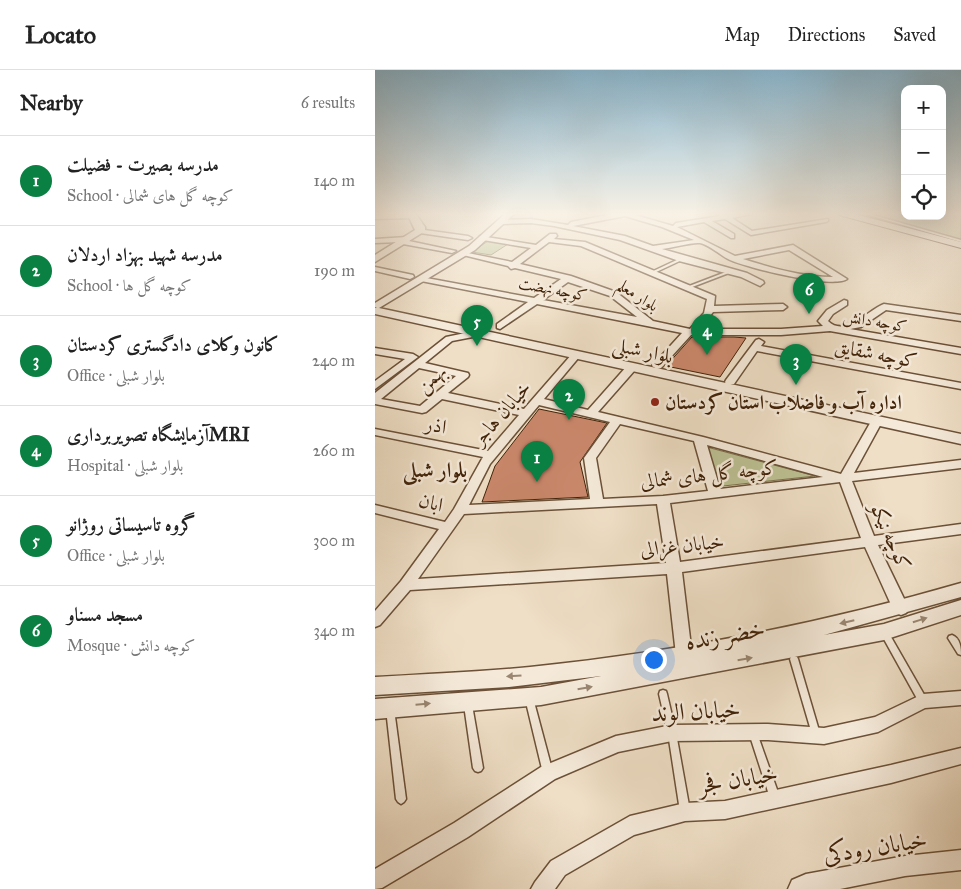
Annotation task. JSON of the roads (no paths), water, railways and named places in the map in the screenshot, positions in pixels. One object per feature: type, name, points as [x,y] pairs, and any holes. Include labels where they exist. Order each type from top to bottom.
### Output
[{"type":"street","points":[[375,259],[388,251]]},
{"type":"street","name":"بلوار معلم","points":[[446,251],[568,278],[613,294],[650,323],[691,332]]},
{"type":"street","points":[[376,304],[409,277],[457,254],[459,251]]},
{"type":"street","points":[[376,304],[421,279],[461,251]]},
{"type":"street","points":[[513,266],[532,251]]},
{"type":"street","points":[[598,251],[712,298],[708,313],[657,366]]},
{"type":"street","points":[[663,251],[682,259],[733,271],[760,283]]},
{"type":"street","points":[[725,251],[734,259],[767,269],[820,279],[841,281],[843,279],[798,251]]},
{"type":"street","points":[[734,259],[768,251]]},
{"type":"street","points":[[375,269],[409,277]]},
{"type":"street","points":[[500,326],[568,278]]},
{"type":"street","name":"کوچه نهضت","points":[[421,279],[650,323]]},
{"type":"street","points":[[844,303],[830,312],[823,321],[830,328],[858,325],[884,307],[961,318]]},
{"type":"street","name":"بلوار شبلی","points":[[376,304],[447,328],[961,439]]},
{"type":"street","name":"بلوار شبلی","points":[[376,304],[455,323],[961,430]]},
{"type":"street","points":[[708,309],[783,307]]},
{"type":"street","points":[[375,400],[447,328]]},
{"type":"street","name":"کوچه دانش","points":[[691,332],[765,332],[830,328],[961,351]]},
{"type":"street","points":[[730,382],[765,332]]},
{"type":"street","points":[[375,386],[449,339],[475,334]]},
{"type":"street","name":"کوچه شقایق","points":[[755,348],[961,386]]},
{"type":"street","points":[[375,351],[415,360]]},
{"type":"street","name":"خیابان هاجر","points":[[375,621],[381,606],[406,585],[460,510],[490,455],[575,356]]},
{"type":"street","name":"بهمن","points":[[375,400],[422,410],[463,375],[415,360]]},
{"type":"street","points":[[590,414],[631,368]]},
{"type":"street","points":[[440,395],[527,413]]},
{"type":"street","points":[[537,401],[699,439],[845,479],[877,420]]},
{"type":"street","points":[[597,503],[590,458],[617,420]]},
{"type":"street","name":"اذر","points":[[375,432],[490,455]]},
{"type":"street","points":[[699,439],[715,494]]},
{"type":"street","name":"کوچه گل های شمالی","points":[[460,510],[663,500],[961,464]]},
{"type":"street","name":"کوچه نیکو","points":[[845,479],[869,541],[901,609]]},
{"type":"street","points":[[663,500],[674,568],[684,655]]},
{"type":"street","name":"ابان","points":[[375,508],[448,527]]},
{"type":"street","name":"خیابان غزالی","points":[[406,585],[674,568],[961,529]]},
{"type":"street","name":"خضر زنده","points":[[375,686],[551,674],[684,655],[803,632],[901,609],[961,590]]},
{"type":"street","name":"خضر زنده","points":[[382,709],[529,697],[763,656],[883,632],[961,607]]},
{"type":"street","name":"خیابان الوند","points":[[375,881],[461,830],[548,773],[616,744],[672,733],[753,732],[817,734],[824,736],[878,724],[923,701],[961,698]]},
{"type":"street","name":"خیابان فجر","points":[[542,889],[559,868],[630,826],[685,812],[725,810],[961,756]]},
{"type":"street","name":"خیابان رودکی","points":[[799,889],[799,887],[806,885],[905,866],[961,860]]},
{"type":"lane","points":[[651,273],[682,259]]},
{"type":"lane","points":[[686,288],[733,271]]},
{"type":"lane","points":[[883,632],[923,701]]},
{"type":"lane","points":[[952,638],[961,652]]},
{"type":"lane","points":[[794,659],[817,734]]},
{"type":"lane","points":[[663,694],[672,733],[685,812]]},
{"type":"lane","points":[[529,697],[548,773]]},
{"type":"lane","points":[[468,701],[478,768]]},
{"type":"lane","points":[[382,709],[401,799]]},
{"type":"lane","points":[[753,732],[776,799]]},
{"type":"place","name":"مسجد مسناو","points":[[809,314]]},
{"type":"place","name":"گروه تاسیساتی روژانو","points":[[477,346]]},
{"type":"place","name":"آزمايشگاه تصویربرداریMRI","points":[[707,355]]},
{"type":"place","name":"کانون وکلای دادگستری کردستان","points":[[796,385]]},
{"type":"place","name":"اداره آب و فاضلاب استان کردستان","points":[[655,402]]},
{"type":"place","name":"مدرسه شهید بهزاد اردلان","points":[[569,420]]},
{"type":"place","name":"مدرسه بصیرت - فضیلت","points":[[537,482]]},
{"type":"district","name":"بلوار شبلی","points":[[435,470]]}]
